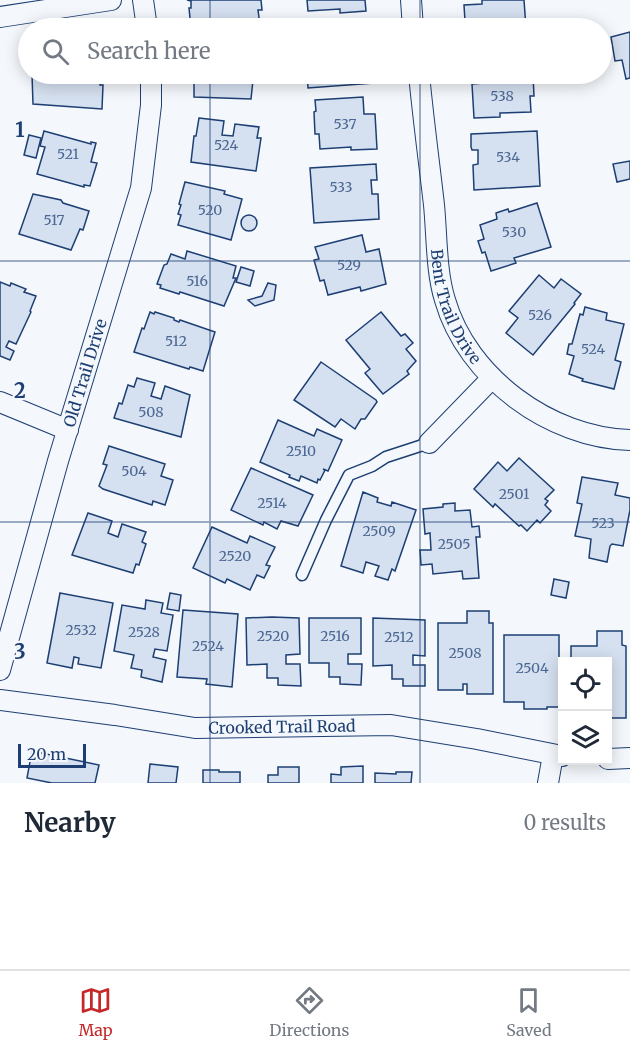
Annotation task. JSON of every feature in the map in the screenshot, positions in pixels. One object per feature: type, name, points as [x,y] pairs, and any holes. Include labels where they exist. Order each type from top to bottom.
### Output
[{"type":"street","points":[[0,18],[111,0]]},
{"type":"street","points":[[144,0],[146,18]]},
{"type":"street","points":[[411,0],[412,18]]},
{"type":"street","name":"Old Trail Drive","points":[[0,670],[68,430],[141,188],[151,105],[151,84]]},
{"type":"street","name":"Bent Trail Drive","points":[[420,84],[444,299],[463,341],[492,378],[508,393],[545,416],[583,432],[630,440]]},
{"type":"street","points":[[429,443],[492,378]]},
{"type":"street","points":[[0,402],[68,430]]},
{"type":"street","name":"Crooked Trail Road","points":[[0,700],[195,728],[391,725],[477,739],[558,756]]},
{"type":"street","points":[[548,783],[558,756]]},
{"type":"street","points":[[612,759],[630,758]]},
{"type":"lane","points":[[302,575],[349,475],[372,466],[386,456],[429,443]]},
{"type":"building","points":[[187,0],[261,0],[262,10],[258,10],[259,18],[190,18],[191,1]]},
{"type":"building","points":[[307,0],[365,0],[366,11],[340,13],[340,9],[308,11]]},
{"type":"building","points":[[482,0],[524,0],[525,18],[465,18],[464,5],[482,4]]},
{"type":"building","points":[[630,32],[630,78],[626,79],[622,60],[615,61],[612,37]]},
{"type":"building","points":[[32,84],[103,85],[102,109],[33,104]]},
{"type":"building","points":[[194,84],[253,84],[251,99],[194,97]]},
{"type":"building","points":[[308,84],[361,84],[308,88]]},
{"type":"building","points":[[472,84],[533,84],[534,96],[530,96],[531,112],[500,113],[500,117],[474,118]]},
{"type":"building","points":[[363,97],[364,114],[375,114],[377,149],[351,150],[351,147],[320,149],[319,134],[315,134],[315,100]]},
{"type":"building","points":[[199,118],[224,121],[222,135],[233,136],[235,124],[259,127],[257,138],[261,138],[256,171],[191,162]]},
{"type":"building","points":[[44,131],[91,144],[91,142],[96,143],[91,162],[97,163],[90,186],[84,185],[84,187],[37,174],[45,147],[40,146]]},
{"type":"building","points":[[537,131],[540,186],[474,190],[473,165],[478,164],[478,150],[472,150],[471,134]]},
{"type":"building","points":[[29,135],[41,138],[36,158],[24,155]]},
{"type":"building","points":[[630,161],[630,179],[617,182],[613,164]]},
{"type":"building","points":[[376,164],[377,180],[371,180],[372,194],[378,194],[379,219],[314,223],[310,168]]},
{"type":"building","points":[[185,182],[225,191],[224,194],[242,199],[231,240],[178,225],[181,215],[178,214],[181,205],[179,204]]},
{"type":"building","points":[[33,194],[61,200],[63,203],[89,211],[83,230],[80,229],[71,250],[19,234]]},
{"type":"building","points":[[537,203],[551,247],[514,258],[516,263],[491,271],[485,252],[482,253],[478,241],[484,239],[480,225],[497,219],[496,213],[508,209],[509,212]]},
{"type":"building","points":[[249,215],[255,217],[257,223],[255,229],[249,231],[243,229],[241,223],[243,217]]},
{"type":"building","points":[[362,235],[366,252],[379,249],[386,284],[361,291],[360,287],[328,295],[324,280],[320,281],[314,260],[319,259],[315,247]]},
{"type":"building","points":[[187,251],[236,266],[233,278],[236,278],[224,306],[160,288],[161,285],[157,284],[171,254],[185,259]]},
{"type":"building","points":[[241,267],[254,271],[250,286],[236,282]]},
{"type":"building","points":[[539,275],[554,288],[561,279],[581,294],[533,355],[506,333],[518,318],[509,311]]},
{"type":"building","points":[[0,282],[10,286],[11,283],[26,289],[24,292],[36,296],[16,344],[9,341],[6,347],[14,351],[10,360],[0,356]]},
{"type":"building","points":[[268,283],[276,285],[274,300],[255,306],[248,300],[262,296]]},
{"type":"building","points":[[585,307],[607,313],[606,320],[624,324],[615,360],[621,362],[614,389],[582,381],[583,379],[569,374],[574,356],[567,354],[569,344],[572,344],[580,314],[583,315]]},
{"type":"building","points":[[150,312],[215,332],[203,371],[134,352]]},
{"type":"building","points":[[381,312],[401,336],[405,334],[413,343],[406,349],[416,361],[407,371],[409,374],[383,394],[365,373],[370,369],[346,340]]},
{"type":"building","points":[[321,362],[376,400],[377,402],[365,419],[361,419],[355,429],[341,419],[335,427],[294,400]]},
{"type":"building","points":[[137,378],[155,383],[151,396],[161,399],[165,386],[190,395],[181,437],[114,418],[119,403],[122,404],[128,385],[134,387]]},
{"type":"building","points":[[278,420],[314,436],[317,429],[342,440],[328,471],[323,469],[325,470],[317,483],[301,476],[299,481],[260,462]]},
{"type":"building","points":[[109,446],[165,464],[161,476],[173,480],[165,505],[153,501],[152,505],[99,486],[107,465],[103,464]]},
{"type":"building","points":[[519,458],[554,490],[545,499],[548,501],[545,505],[551,511],[540,523],[537,520],[527,531],[495,504],[493,507],[474,489],[498,462],[507,471]]},
{"type":"building","points":[[251,468],[313,495],[298,526],[281,521],[277,529],[231,510]]},
{"type":"building","points":[[582,477],[618,483],[615,495],[630,498],[623,546],[612,544],[610,546],[607,562],[589,558],[591,539],[575,536],[582,504],[577,503]]},
{"type":"building","points":[[363,492],[378,498],[377,502],[391,506],[392,502],[416,510],[395,571],[392,569],[388,580],[375,576],[379,566],[366,562],[363,573],[341,566]]},
{"type":"building","points":[[455,503],[455,511],[470,510],[472,527],[479,526],[480,537],[476,537],[479,578],[463,579],[462,571],[433,574],[432,564],[421,565],[420,550],[431,550],[430,533],[425,534],[423,509]]},
{"type":"building","points":[[88,513],[112,521],[108,533],[118,537],[122,524],[146,532],[142,542],[146,544],[139,565],[136,564],[133,573],[72,555]]},
{"type":"building","points":[[212,527],[247,543],[250,536],[275,547],[266,565],[270,566],[264,578],[257,575],[250,590],[227,579],[225,583],[193,568]]},
{"type":"building","points":[[554,579],[569,582],[566,598],[551,595]]},
{"type":"building","points":[[60,593],[113,603],[101,668],[78,664],[79,658],[74,657],[72,668],[47,663]]},
{"type":"building","points":[[170,593],[181,595],[179,611],[167,609]]},
{"type":"building","points":[[146,600],[163,603],[161,613],[173,615],[167,651],[155,649],[153,657],[166,660],[162,682],[141,677],[142,670],[131,668],[134,655],[114,651],[122,605],[145,609]]},
{"type":"building","points":[[183,610],[238,614],[232,687],[206,684],[207,679],[177,677]]},
{"type":"building","points":[[467,611],[489,611],[489,623],[493,623],[493,694],[467,694],[467,684],[463,684],[463,690],[438,690],[438,623],[467,623]]},
{"type":"building","points":[[246,618],[299,618],[300,654],[286,655],[286,664],[300,664],[301,686],[278,685],[278,678],[267,678],[267,664],[247,665]]},
{"type":"building","points":[[309,618],[361,618],[361,654],[348,654],[348,664],[362,664],[361,685],[340,684],[340,677],[329,677],[329,663],[309,663]]},
{"type":"building","points":[[373,618],[425,620],[425,656],[413,655],[413,665],[425,665],[425,686],[403,686],[403,679],[392,679],[392,665],[373,666]]},
{"type":"building","points":[[597,631],[622,631],[622,645],[626,646],[626,718],[612,718],[612,657],[571,657],[571,646],[597,646]]},
{"type":"building","points":[[504,635],[559,635],[558,707],[524,709],[524,702],[504,702]]},
{"type":"building","points":[[32,751],[99,765],[95,783],[52,783],[27,778]]},
{"type":"building","points":[[150,764],[178,767],[176,783],[148,783]]},
{"type":"building","points":[[363,766],[363,783],[331,783],[331,774],[341,775],[341,767]]},
{"type":"building","points":[[278,767],[299,767],[299,783],[268,783],[268,775],[278,775]]},
{"type":"building","points":[[203,770],[240,772],[240,783],[203,783]]},
{"type":"building","points":[[396,772],[412,772],[411,783],[375,783],[375,773],[396,774]]}]
